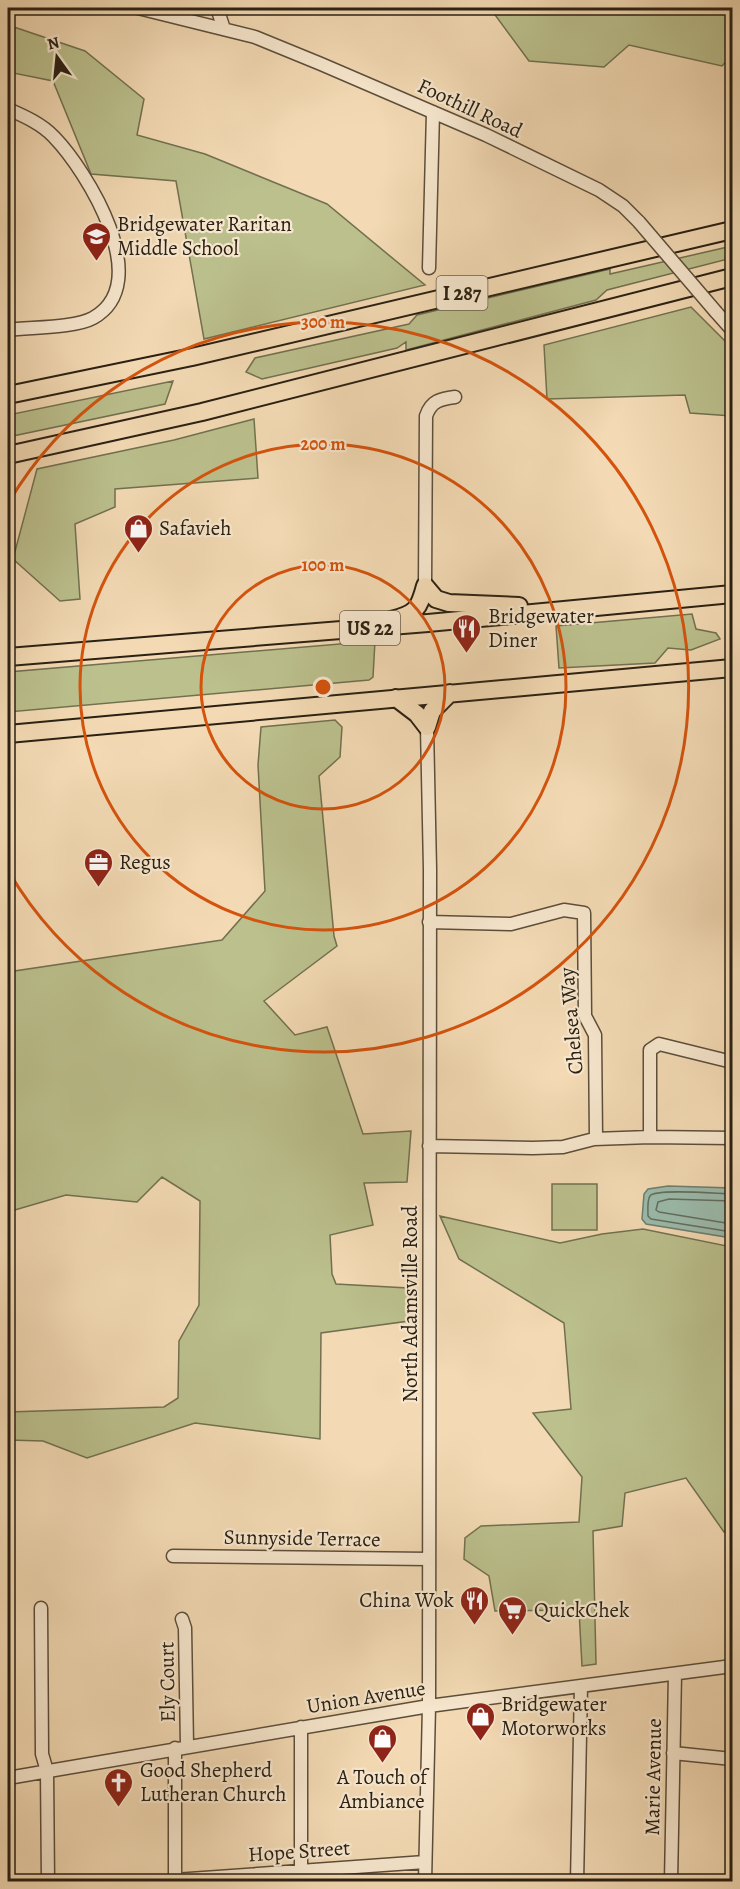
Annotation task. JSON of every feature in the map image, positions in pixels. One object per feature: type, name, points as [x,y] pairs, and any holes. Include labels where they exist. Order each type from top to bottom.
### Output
[{"type":"highway","name":"I 287","points":[[8,395],[192,357],[732,230]]},
{"type":"highway","name":"I 287","points":[[8,455],[213,409],[732,277]]},
{"type":"highway","points":[[425,586],[436,598],[449,603],[570,610]]},
{"type":"highway","points":[[348,629],[407,616],[421,603],[425,586]]},
{"type":"highway","name":"US 22","points":[[8,657],[570,610],[732,594]]},
{"type":"highway","points":[[8,734],[732,668]]},
{"type":"highway","points":[[427,727],[432,711],[450,693]]},
{"type":"highway","points":[[396,698],[417,714],[427,727]]},
{"type":"street","name":"Foothill Road","points":[[138,8],[224,28],[332,68],[433,112],[599,190],[623,206],[639,222],[732,330]]},
{"type":"street","points":[[217,8],[224,28]]},
{"type":"street","points":[[8,110],[24,116],[46,130],[78,166],[107,220],[116,250],[118,274],[113,296],[103,311],[94,318],[82,322],[8,330]]},
{"type":"street","points":[[429,268],[433,112]]},
{"type":"street","points":[[425,586],[426,416],[429,407],[436,401],[455,397]]},
{"type":"street","name":"North Adamsville Road","points":[[425,1881],[429,1706],[430,829],[427,727]]},
{"type":"street","name":"Chelsea Way","points":[[429,922],[511,924],[564,910],[584,913],[585,1016],[595,1035],[596,1139]]},
{"type":"street","points":[[650,1137],[650,1050],[658,1044],[732,1062]]},
{"type":"street","points":[[429,1146],[533,1148],[563,1147],[596,1139],[732,1138]]},
{"type":"street","name":"Sunnyside Terrace","points":[[174,1556],[429,1559]]},
{"type":"street","points":[[41,1608],[42,1754],[47,1771],[48,1881]]},
{"type":"street","name":"Ely Court","points":[[175,1881],[185,1628],[182,1619]]},
{"type":"street","name":"Union Avenue","points":[[8,1778],[429,1706],[732,1666]]},
{"type":"street","name":"Marie Avenue","points":[[670,1881],[675,1674]]},
{"type":"street","points":[[577,1881],[581,1686]]},
{"type":"street","points":[[301,1876],[302,1727]]},
{"type":"street","points":[[673,1753],[732,1759]]},
{"type":"street","name":"Hope Street","points":[[175,1881],[301,1876],[425,1862]]},
{"type":"green space","points":[[490,8],[732,8],[732,55],[722,66],[629,45],[604,67],[529,61]]},
{"type":"green space","points":[[8,25],[85,51],[144,99],[137,135],[205,154],[327,204],[425,285],[204,339],[176,181],[91,174],[53,81],[8,72]]},
{"type":"green space","points":[[732,246],[732,258],[607,290],[596,300],[406,350],[406,342],[397,348],[262,379],[246,372],[255,358],[409,324],[417,315],[610,269],[610,274]]},
{"type":"green space","points":[[691,307],[732,348],[732,416],[690,413],[685,395],[547,399],[544,345]]},
{"type":"green space","points":[[173,381],[165,404],[8,437],[8,415]]},
{"type":"green space","points":[[254,419],[258,478],[115,489],[115,507],[75,524],[80,599],[60,601],[13,559],[37,469],[174,440]]},
{"type":"green space","points":[[692,614],[696,629],[716,633],[720,639],[691,650],[668,648],[655,663],[559,668],[556,626]]},
{"type":"green space","points":[[375,641],[373,677],[369,680],[8,712],[8,672]]},
{"type":"green space","points":[[335,720],[342,727],[340,757],[319,776],[334,936],[337,946],[264,1001],[295,1035],[327,1027],[363,1134],[411,1131],[407,1182],[364,1183],[373,1225],[330,1235],[332,1274],[336,1284],[408,1288],[409,1321],[321,1333],[320,1439],[195,1423],[87,1458],[43,1441],[8,1440],[8,1412],[164,1407],[178,1398],[179,1341],[199,1305],[200,1201],[162,1177],[137,1202],[66,1195],[8,1212],[8,972],[222,940],[265,891],[258,765],[261,727]]},
{"type":"green space","points":[[552,1184],[597,1184],[597,1230],[552,1230]]},
{"type":"green space","points":[[440,1216],[560,1243],[602,1234],[643,1229],[732,1247],[732,1529],[724,1532],[686,1478],[625,1493],[622,1526],[593,1531],[596,1664],[582,1666],[579,1610],[495,1611],[489,1576],[464,1559],[465,1538],[481,1526],[579,1522],[582,1477],[533,1413],[571,1409],[564,1323],[459,1259]]},
{"type":"water","points":[[668,1186],[732,1188],[732,1238],[646,1224],[642,1219],[644,1194],[648,1189]]},
{"type":"place","name":"Bridgewater Raritan Middle School","points":[[96,262]]},
{"type":"place","name":"Safavieh","points":[[138,554]]},
{"type":"place","name":"Bridgewater Diner","points":[[467,654]]},
{"type":"place","name":"Regus","points":[[98,888]]},
{"type":"place","name":"China Wok","points":[[475,1626]]},
{"type":"place","name":"QuickChek","points":[[513,1636]]},
{"type":"place","name":"Bridgewater Motorworks","points":[[480,1742]]},
{"type":"place","name":"A Touch of Ambiance","points":[[382,1764]]},
{"type":"place","name":"Good Shepherd Lutheran Church","points":[[119,1808]]}]
